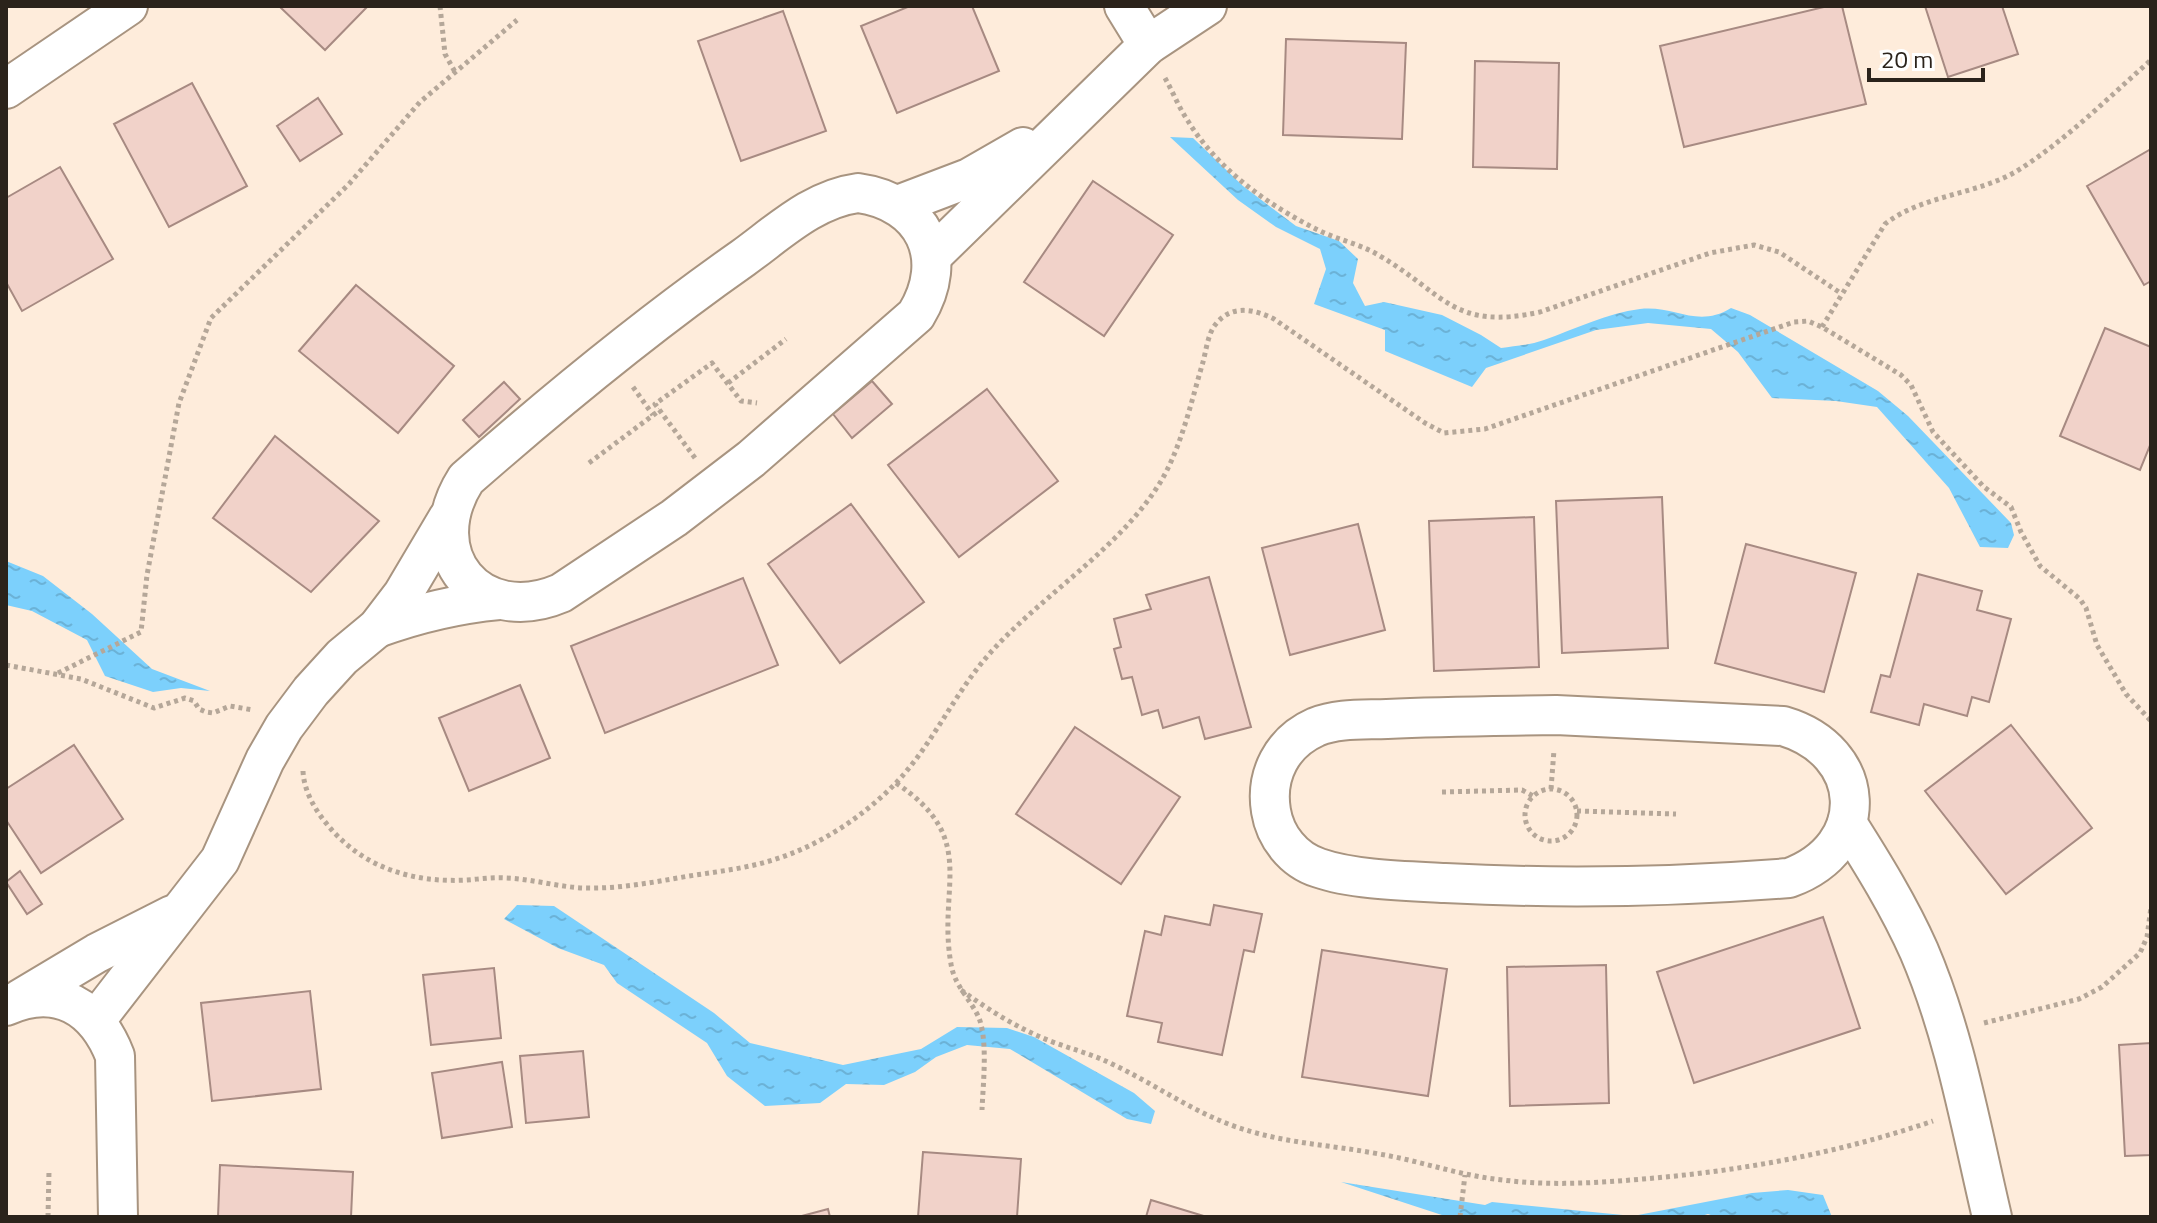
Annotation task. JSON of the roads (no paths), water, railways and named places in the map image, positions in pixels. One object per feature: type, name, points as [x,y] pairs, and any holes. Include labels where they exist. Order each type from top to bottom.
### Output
[{"type":"street","points":[[6,89],[128,6]]},
{"type":"street","points":[[1124,6],[1148,45]]},
{"type":"street","points":[[932,256],[1148,45],[1207,6]]},
{"type":"street","points":[[898,205],[969,178],[1070,119]]},
{"type":"street","points":[[96,1020],[201,888],[220,860],[265,760],[284,727],[342,657],[377,628],[419,569],[466,479],[654,322],[818,204],[837,196],[858,193],[879,196],[898,205],[914,219],[925,236],[932,256],[933,277],[927,297],[916,315],[715,487],[631,547],[561,593],[542,601],[521,603],[499,600],[444,607],[377,628]]},
{"type":"street","points":[[448,518],[448,539],[453,558],[464,577],[480,591],[499,600]]},
{"type":"street","points":[[1847,823],[1839,842],[1826,859],[1809,871],[1789,878],[1593,888],[1507,886],[1422,882],[1315,868],[1297,856],[1282,840],[1273,820],[1269,799],[1272,777],[1280,755],[1313,728],[1334,721],[1556,715],[1783,726],[1804,732],[1822,744],[1836,760],[1846,780],[1849,801],[1847,823],[1898,907],[1919,952],[1947,1034],[1992,1217]]},
{"type":"street","points":[[12,1003],[97,953],[179,913]]},
{"type":"street","points":[[12,1003],[39,997],[60,999],[79,1007],[96,1020],[108,1037],[115,1056],[118,1217]]},
{"type":"water","points":[[1170,137],[1193,138],[1243,186],[1296,226],[1339,241],[1358,259],[1353,283],[1365,306],[1384,302],[1442,315],[1501,348],[1539,342],[1603,318],[1640,309],[1707,316],[1731,308],[1750,315],[1878,391],[1908,416],[2011,523],[2014,535],[2008,548],[1980,547],[1949,488],[1877,407],[1836,401],[1772,398],[1738,352],[1711,329],[1648,323],[1596,330],[1486,368],[1472,387],[1385,351],[1385,330],[1314,304],[1326,269],[1320,249],[1276,227],[1238,200]]},
{"type":"water","points":[[6,561],[43,576],[92,614],[152,669],[210,691],[181,688],[153,692],[105,676],[87,640],[32,611],[6,605]]},
{"type":"water","points":[[517,905],[554,906],[714,1013],[750,1043],[843,1065],[921,1049],[957,1027],[1007,1028],[1034,1037],[1134,1093],[1155,1111],[1151,1124],[1127,1119],[1010,1049],[967,1045],[936,1057],[915,1072],[884,1085],[846,1084],[820,1103],[765,1106],[727,1076],[707,1043],[617,983],[604,965],[558,948],[504,919]]},
{"type":"water","points":[[1341,1182],[1485,1205],[1492,1202],[1633,1216],[1752,1193],[1788,1190],[1823,1195],[1832,1217],[1716,1217],[1708,1214],[1698,1217],[1448,1217]]}]
